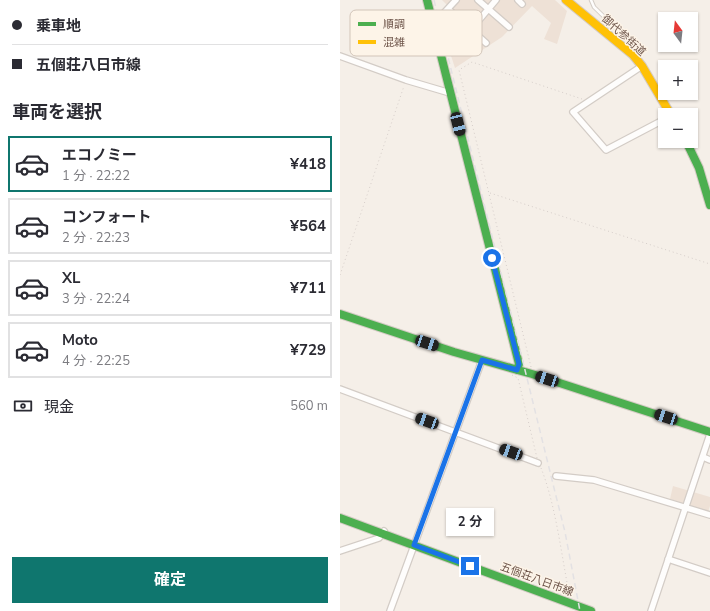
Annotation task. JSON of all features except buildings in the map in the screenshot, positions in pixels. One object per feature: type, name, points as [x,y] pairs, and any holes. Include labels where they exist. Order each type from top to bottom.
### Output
[{"type":"street","points":[[428,0],[430,10]]},
{"type":"street","points":[[450,10],[448,8],[456,0]]},
{"type":"street","points":[[478,0],[509,27]]},
{"type":"street","points":[[482,18],[496,0]]},
{"type":"street","name":"御代参街道","points":[[566,0],[635,58],[642,66],[667,108]]},
{"type":"street","points":[[482,39],[486,43]]},
{"type":"street","points":[[340,56],[450,94]]},
{"type":"street","points":[[441,56],[519,364],[515,369]]},
{"type":"street","points":[[642,66],[573,112],[606,150],[658,123]]},
{"type":"street","points":[[689,148],[699,168],[710,204]]},
{"type":"street","points":[[340,314],[482,360],[532,374],[710,433],[651,611]]},
{"type":"street","points":[[390,611],[482,360]]},
{"type":"street","points":[[340,389],[538,463]]},
{"type":"street","points":[[703,457],[710,460]]},
{"type":"street","points":[[556,476],[594,480],[710,516]]},
{"type":"street","name":"五個荘八日市線","points":[[340,518],[383,532],[591,611]]},
{"type":"street","points":[[340,551],[379,538],[383,532]]},
{"type":"street","points":[[668,559],[710,573]]},
{"type":"lane","points":[[590,0],[594,7],[635,47],[635,58]]},
{"type":"path","points":[[532,374],[460,70],[472,62],[588,101]]},
{"type":"path","points":[[340,275],[406,80]]},
{"type":"path","points":[[490,192],[710,264]]},
{"type":"path","points":[[515,369],[512,376],[518,378],[538,463],[545,478],[568,588],[567,602]]},
{"type":"shaded area","points":[[442,0],[555,0],[567,11],[557,44],[544,39],[551,23],[532,6],[502,37],[482,50],[482,10],[444,10],[448,6]]},
{"type":"shaded area","points":[[451,56],[473,56],[455,68]]},
{"type":"shaded area","points":[[673,486],[710,497],[708,512],[670,499]]},
{"type":"railway","points":[[434,0],[436,10]]},
{"type":"railway","points":[[448,56],[565,532],[580,611]]},
{"type":"traffic: fast","points":[[427,0],[430,10]]},
{"type":"traffic: fast","points":[[441,56],[519,364],[517,370]]},
{"type":"traffic: fast","points":[[689,148],[699,168],[710,205]]},
{"type":"traffic: fast","points":[[340,314],[454,352],[532,374],[710,432]]},
{"type":"traffic: fast","points":[[340,518],[591,611]]},
{"type":"traffic: slow","points":[[566,0],[633,55],[642,66],[667,108]]},
{"type":"route","points":[[470,566],[414,545],[482,360],[517,370],[519,364],[492,258]]}]
